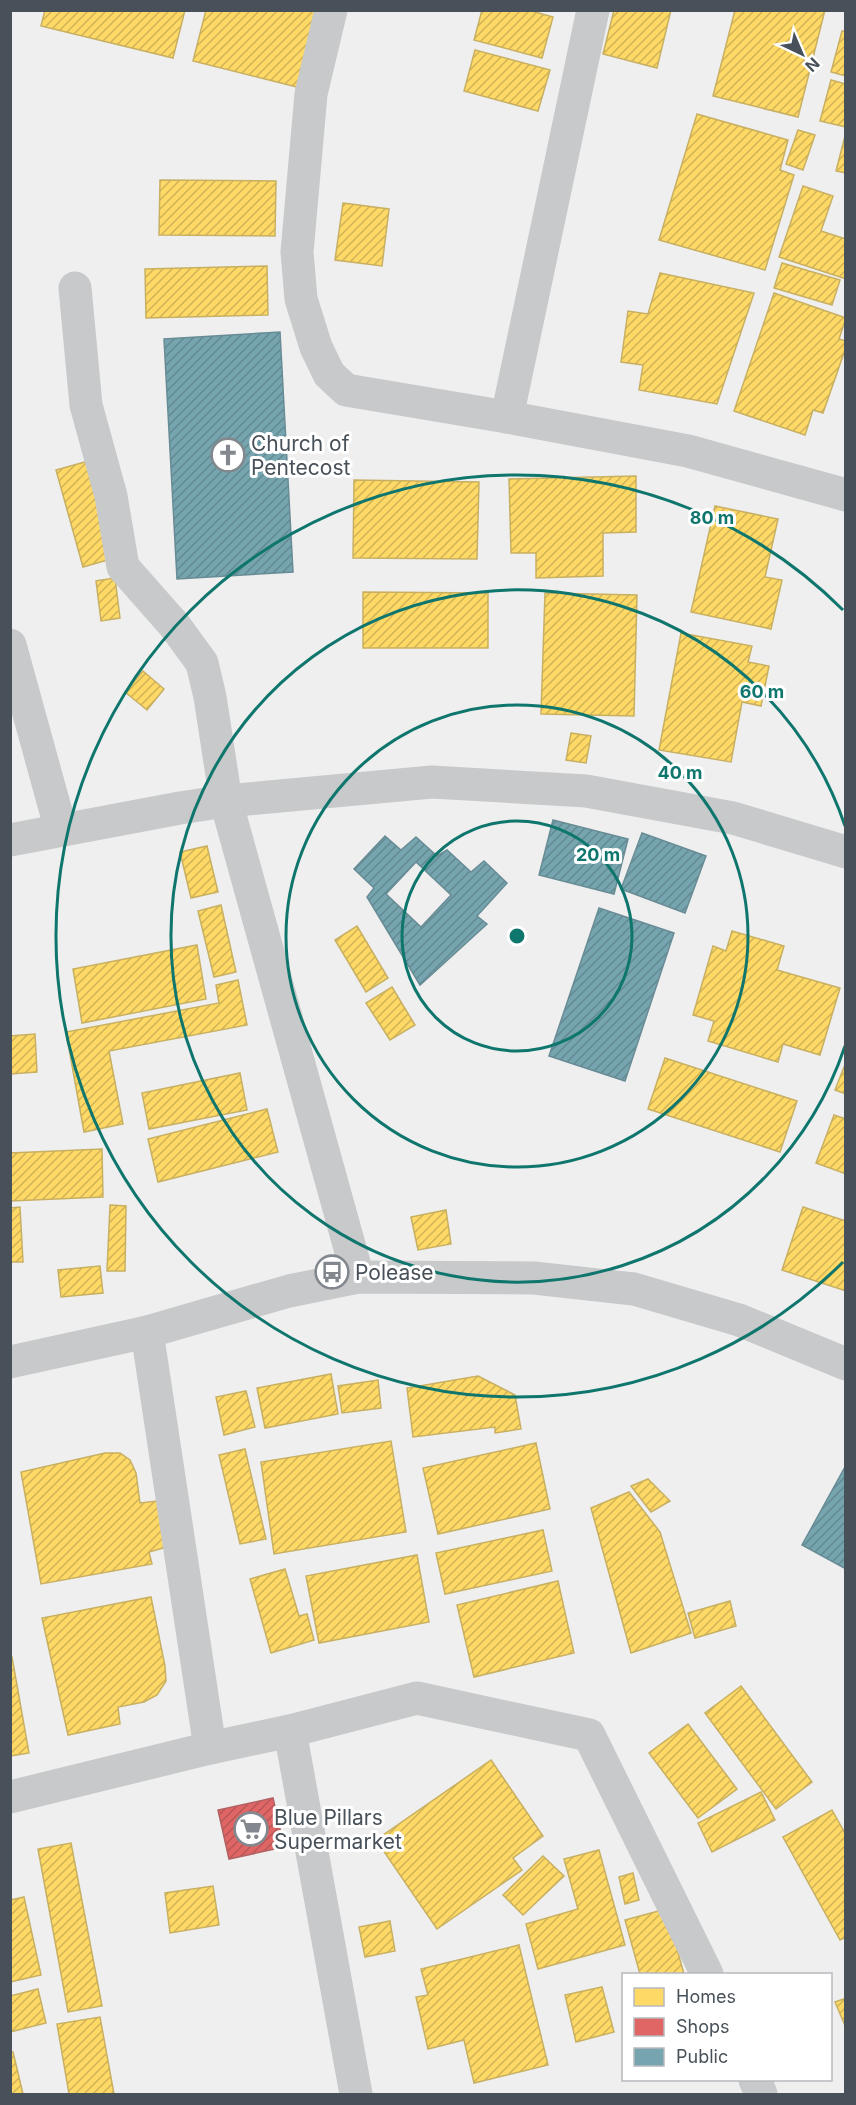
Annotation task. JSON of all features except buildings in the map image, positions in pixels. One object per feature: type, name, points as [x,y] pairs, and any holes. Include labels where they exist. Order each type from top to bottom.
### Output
[{"type":"street","points":[[331,10],[311,94],[297,252],[302,299],[315,347],[329,374],[346,390],[688,451],[846,495]]},
{"type":"street","points":[[507,417],[593,10]]},
{"type":"street","points":[[75,288],[86,405],[111,496],[123,567],[175,626],[202,663],[210,697],[226,801],[358,1277]]},
{"type":"street","points":[[10,645],[62,830]]},
{"type":"street","points":[[10,840],[226,801],[432,782],[586,791],[733,818],[846,852]]},
{"type":"street","points":[[10,1362],[147,1332],[289,1291],[358,1277],[534,1278],[634,1288],[739,1320],[846,1364]]},
{"type":"street","points":[[147,1332],[210,1748]]},
{"type":"street","points":[[10,1797],[210,1748],[290,1731],[417,1698],[589,1735],[706,1973]]},
{"type":"street","points":[[290,1731],[356,2094]]},
{"type":"place","name":"Church of Pentecost","points":[[228,455]]},
{"type":"place","name":"Polease","points":[[332,1272]]},
{"type":"place","name":"Blue Pillars Supermarket","points":[[251,1829]]}]
